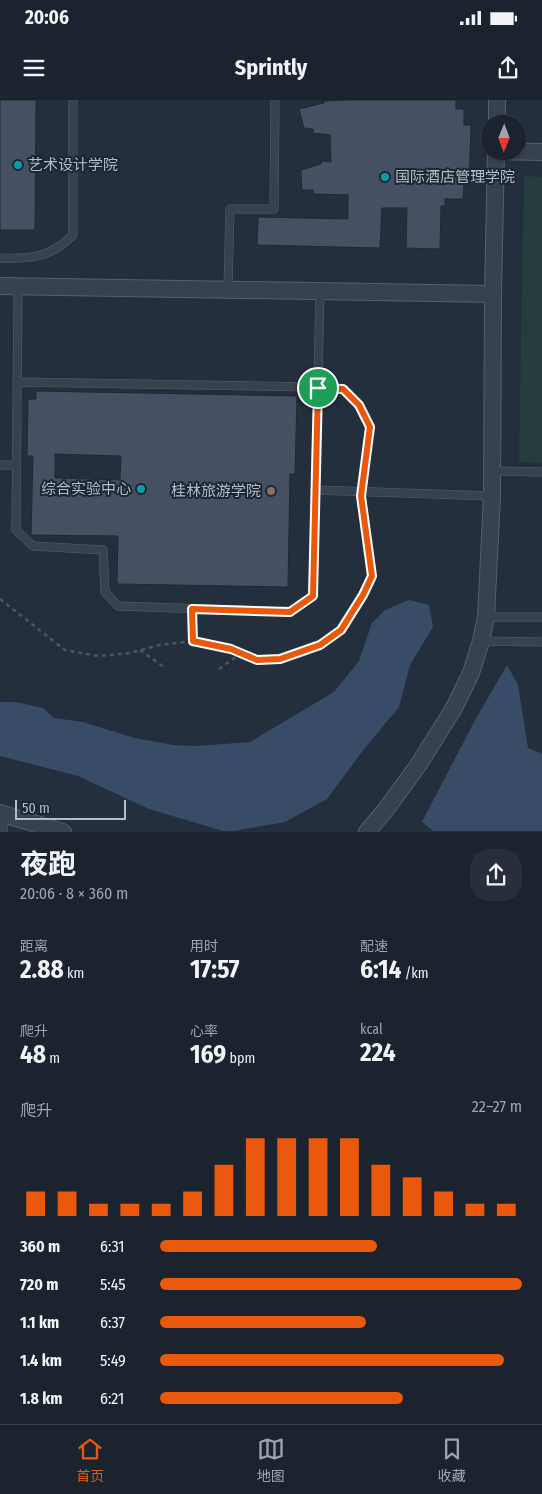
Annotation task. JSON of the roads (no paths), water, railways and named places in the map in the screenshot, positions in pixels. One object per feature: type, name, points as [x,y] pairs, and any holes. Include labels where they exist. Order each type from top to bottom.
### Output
[{"type":"street","points":[[497,100],[497,115]]},
{"type":"street","points":[[526,152],[542,152]]},
{"type":"street","points":[[367,831],[387,808],[419,764],[454,708],[471,673],[486,617],[489,591],[492,496],[496,160]]},
{"type":"street","points":[[0,286],[493,294]]},
{"type":"street","points":[[2,813],[64,832]]},
{"type":"lane","points":[[0,258],[22,258],[42,255],[62,246],[72,235],[73,100]]},
{"type":"lane","points":[[228,290],[230,209],[274,209],[276,100]]},
{"type":"lane","points":[[18,286],[16,530],[33,546],[104,550],[106,592],[118,606],[290,612],[313,596],[320,291]]},
{"type":"lane","points":[[17,382],[170,383],[318,388]]},
{"type":"lane","points":[[0,465],[16,465]]},
{"type":"lane","points":[[492,471],[542,472]]},
{"type":"lane","points":[[316,490],[492,496]]},
{"type":"lane","points":[[486,617],[542,617]]},
{"type":"lane","points":[[481,641],[542,642]]},
{"type":"lane","points":[[2,813],[3,832]]},
{"type":"water","points":[[409,600],[429,605],[433,627],[410,665],[399,707],[364,749],[327,799],[285,822],[223,831],[149,809],[78,776],[0,756],[0,702],[15,702],[43,708],[54,718],[83,722],[135,738],[173,745],[198,746],[250,742],[334,692],[359,661],[372,623],[385,610]]},
{"type":"water","points":[[507,665],[518,685],[528,748],[542,754],[542,831],[433,831],[422,822],[474,722]]},
{"type":"place","name":"艺术设计学院","points":[[18,165]]},
{"type":"place","name":"国际酒店管理学院","points":[[385,177]]},
{"type":"place","name":"综合实验中心","points":[[141,489]]},
{"type":"place","name":"桂林旅游学院","points":[[271,491]]}]
